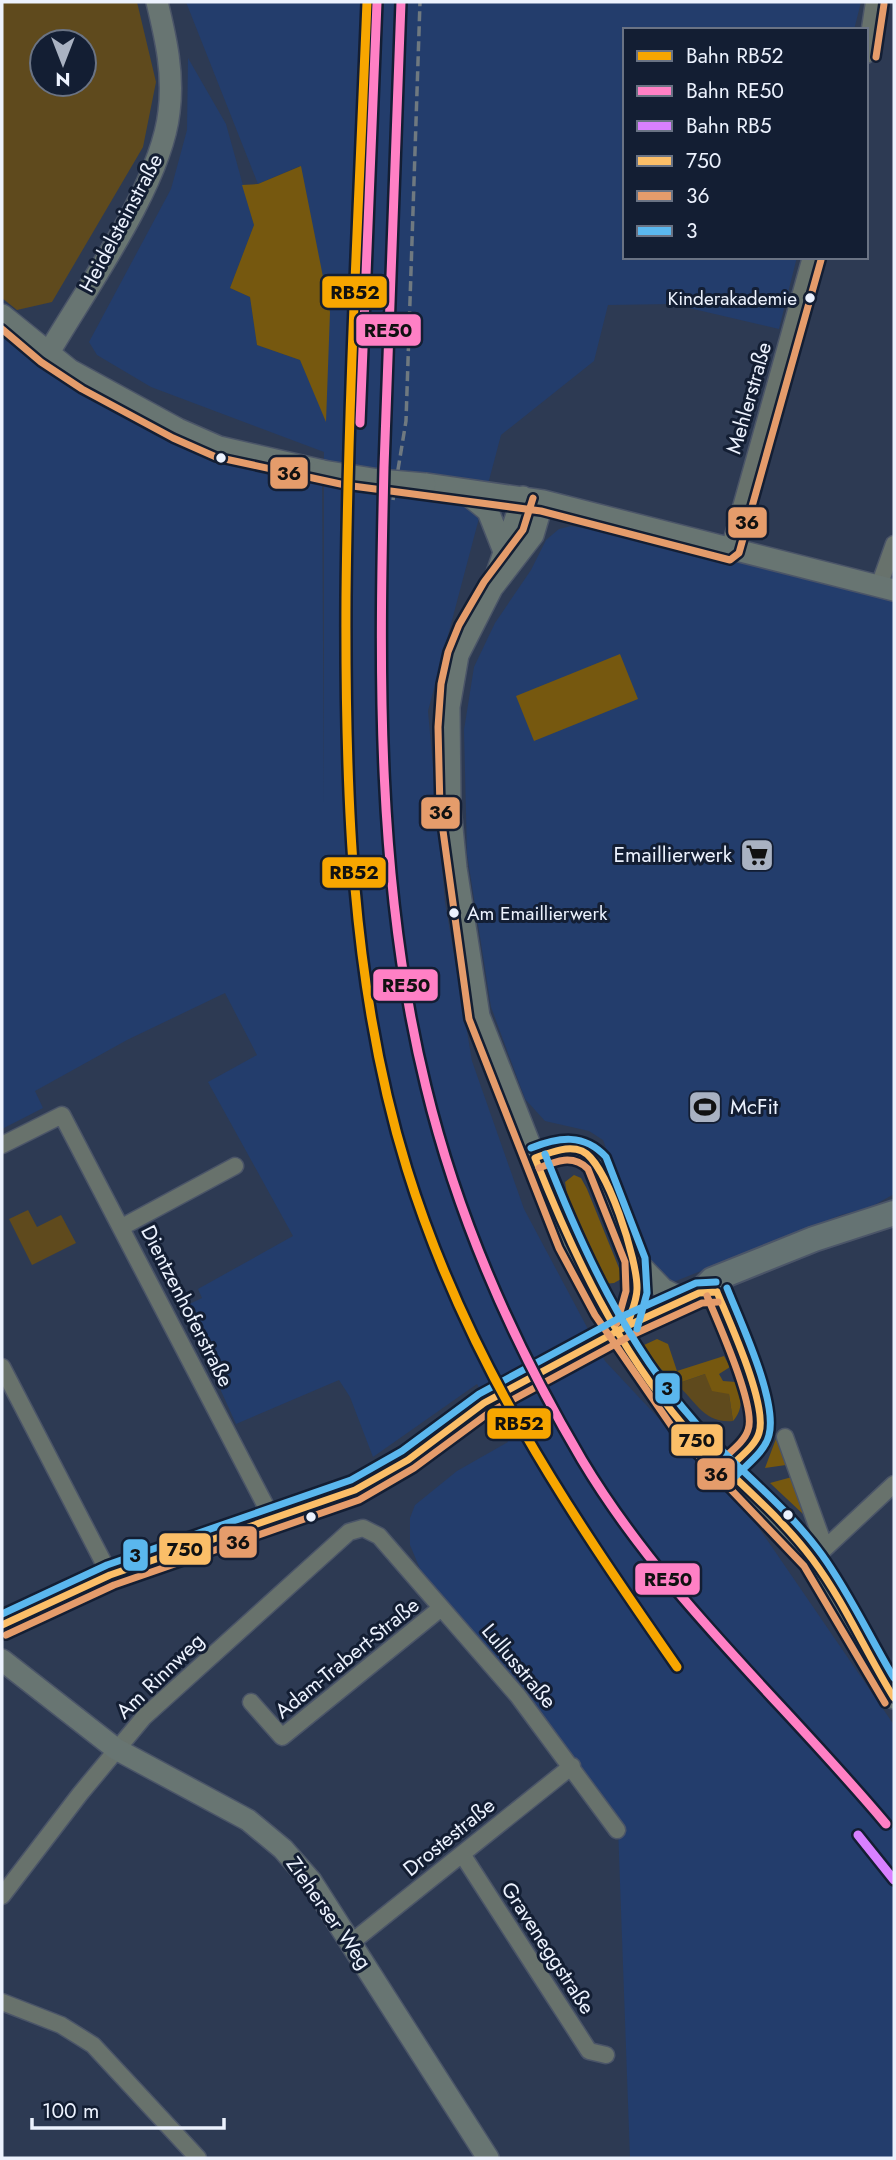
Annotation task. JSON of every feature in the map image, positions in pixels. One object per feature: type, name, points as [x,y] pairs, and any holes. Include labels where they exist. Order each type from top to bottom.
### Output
[{"type":"main road","name":"Heidelsteinstraße","points":[[48,354],[130,215],[161,151],[169,115],[171,83],[167,44],[157,2]]},
{"type":"main road","points":[[2,315],[48,354],[87,380],[206,442],[266,460],[323,471],[533,499],[887,588]]},
{"type":"main road","points":[[460,488],[488,511],[503,549]]},
{"type":"main road","points":[[492,588],[503,549],[533,499]]},
{"type":"main road","points":[[533,499],[533,536],[492,588],[461,645],[451,686],[448,727],[450,808],[456,868],[479,1016],[569,1244],[604,1310],[628,1338],[683,1424],[727,1470],[819,1554],[894,1698]]},
{"type":"main road","points":[[535,1158],[576,1148],[595,1160],[635,1260],[637,1292],[628,1338]]},
{"type":"main road","points":[[2,1625],[110,1575],[355,1490],[384,1475],[484,1403],[628,1338],[700,1295],[712,1280],[755,1262],[893,1217]]},
{"type":"main road","points":[[635,1260],[663,1289],[700,1295]]},
{"type":"main road","points":[[700,1295],[756,1399],[761,1420],[758,1434],[727,1470]]},
{"type":"main road","name":"Zieherser Weg","points":[[2,1660],[116,1749],[248,1820],[283,1849],[311,1881],[352,1942],[488,2158]]},
{"type":"street","points":[[868,42],[874,2]]},
{"type":"street","name":"Mehlerstraße","points":[[729,550],[810,259]]},
{"type":"street","points":[[887,588],[894,544]]},
{"type":"street","name":"Dientzenhoferstraße","points":[[2,1145],[62,1115],[272,1518]]},
{"type":"street","points":[[122,1227],[235,1166]]},
{"type":"street","points":[[2,1367],[110,1575]]},
{"type":"street","points":[[785,1437],[819,1554],[894,1484]]},
{"type":"street","name":"Am Rinnweg","points":[[2,1896],[144,1717],[349,1532],[363,1528],[379,1536]]},
{"type":"street","name":"Lullusstraße","points":[[379,1536],[518,1696],[617,1830]]},
{"type":"street","name":"Adam-Trabert-Straße","points":[[251,1702],[282,1737],[442,1608]]},
{"type":"street","name":"Drostestraße","points":[[352,1942],[572,1766]]},
{"type":"street","name":"Graveneggstraße","points":[[462,1854],[589,2051],[606,2055]]},
{"type":"street","points":[[2,2002],[61,2025],[93,2045],[198,2158]]},
{"type":"shaded area","points":[[2,2],[137,2],[156,82],[143,147],[52,302],[17,310],[2,298]]},
{"type":"shaded area","points":[[186,2],[861,2],[854,28],[623,28],[623,259],[796,259],[779,329],[672,304],[608,305],[594,361],[501,435],[428,711],[445,902],[472,1061],[524,1209],[605,1361],[752,1518],[894,1725],[894,2158],[630,2158],[618,1827],[559,1736],[423,1576],[410,1545],[410,1518],[415,1505],[457,1471],[508,1442],[477,1384],[373,1457],[350,1397],[339,1380],[236,1424],[183,1307],[202,1298],[198,1289],[293,1236],[208,1082],[257,1055],[225,993],[127,1040],[35,1091],[43,1108],[2,1129],[2,336],[48,354],[178,429],[322,474],[324,806],[324,452],[151,387],[97,355],[89,342],[171,189],[187,130],[188,58],[226,124],[254,225],[230,288],[250,297],[257,345],[300,360],[326,420],[300,166],[258,184]]},
{"type":"shaded area","points":[[301,166],[330,312],[326,422],[300,360],[257,345],[250,297],[230,288],[254,225],[242,185],[258,184]]},
{"type":"shaded area","points":[[571,526],[647,538],[894,599],[894,1194],[871,1207],[841,1215],[676,1281],[668,1280],[657,1270],[644,1250],[603,1140],[589,1131],[545,1121],[525,1099],[491,1007],[467,854],[464,730],[474,667],[495,623],[531,570],[546,540],[559,529]]},
{"type":"shaded area","points":[[620,654],[638,699],[534,741],[516,696]]},
{"type":"shaded area","points":[[574,1175],[581,1178],[587,1189],[623,1278],[614,1283],[604,1284],[569,1207],[565,1182]]},
{"type":"shaded area","points":[[28,1210],[37,1227],[61,1215],[76,1243],[32,1265],[9,1219]]},
{"type":"shaded area","points":[[657,1339],[668,1344],[677,1371],[724,1356],[730,1367],[719,1374],[723,1381],[736,1382],[740,1398],[739,1412],[733,1421],[729,1394],[712,1391],[705,1374],[676,1384],[652,1360],[644,1345]]},
{"type":"shaded area","points":[[705,1374],[729,1394],[733,1421],[714,1419],[707,1415],[676,1384]]},
{"type":"shaded area","points":[[777,1436],[786,1465],[765,1468]]},
{"type":"shaded area","points":[[792,1477],[803,1514],[770,1483]]},
{"type":"railway","points":[[393,500],[406,421],[420,2]]},
{"type":"rail line","name":"RB52","points":[[367,2],[349,448],[346,669],[355,886],[373,1029],[407,1169],[458,1304],[489,1368],[558,1489],[677,1667]]},
{"type":"rail line","name":"RE50","points":[[360,423],[377,2]]},
{"type":"rail line","name":"RE50","points":[[401,2],[382,544],[384,778],[398,934],[410,1011],[439,1136],[471,1232],[511,1325],[557,1416],[614,1510],[687,1603],[886,1824]]},
{"type":"rail line","name":"RB5","points":[[858,1835],[894,1880]]},
{"type":"transit line","name":"36","points":[[876,57],[884,4]]},
{"type":"transit line","name":"36","points":[[2,329],[41,362],[82,389],[173,438],[216,457],[345,485],[541,511],[730,560],[739,553],[821,260]]},
{"type":"transit line","name":"36","points":[[533,498],[523,530],[484,582],[459,625],[448,652],[441,684],[438,727],[440,809],[469,1019],[559,1248],[595,1315],[675,1431],[804,1566],[885,1703]]},
{"type":"transit line","name":"3","points":[[531,1148],[551,1141],[571,1139],[589,1144],[606,1157],[645,1258],[647,1293],[637,1329]]},
{"type":"transit line","name":"750","points":[[535,1158],[558,1150],[576,1149],[592,1159],[601,1173],[627,1236],[636,1276],[636,1298],[627,1326]]},
{"type":"transit line","name":"3","points":[[545,1154],[590,1260],[647,1360],[694,1421],[793,1520],[822,1555],[894,1678]]},
{"type":"transit line","name":"750","points":[[535,1158],[581,1264],[617,1332],[638,1364],[684,1426],[767,1508],[813,1560],[835,1593],[894,1698]]},
{"type":"transit line","name":"36","points":[[539,1168],[570,1160],[588,1169],[625,1262],[626,1291],[617,1323]]},
{"type":"transit line","name":"3","points":[[2,1614],[107,1565],[351,1480],[402,1451],[479,1394],[623,1316],[696,1283],[716,1282]]},
{"type":"transit line","name":"3","points":[[727,1288],[763,1382],[770,1420],[769,1435],[764,1447],[735,1477]]},
{"type":"transit line","name":"750","points":[[717,1292],[746,1363],[758,1403],[760,1420],[759,1433],[754,1443],[727,1470]]},
{"type":"transit line","name":"750","points":[[2,1625],[110,1575],[355,1490],[408,1460],[484,1403],[627,1326],[699,1293],[717,1292]]},
{"type":"transit line","name":"36","points":[[707,1296],[742,1384],[749,1419],[748,1430],[743,1439],[719,1463]]},
{"type":"transit line","name":"36","points":[[6,1635],[114,1585],[359,1500],[414,1468],[490,1412],[632,1335],[702,1303],[718,1302]]},
{"type":"place","name":"Kinderakademie","points":[[810,298]]},
{"type":"place","name":"Emaillierwerk","points":[[757,855]]},
{"type":"place","name":"Am Emaillierwerk","points":[[454,913]]},
{"type":"place","name":"McFit","points":[[705,1107]]}]
